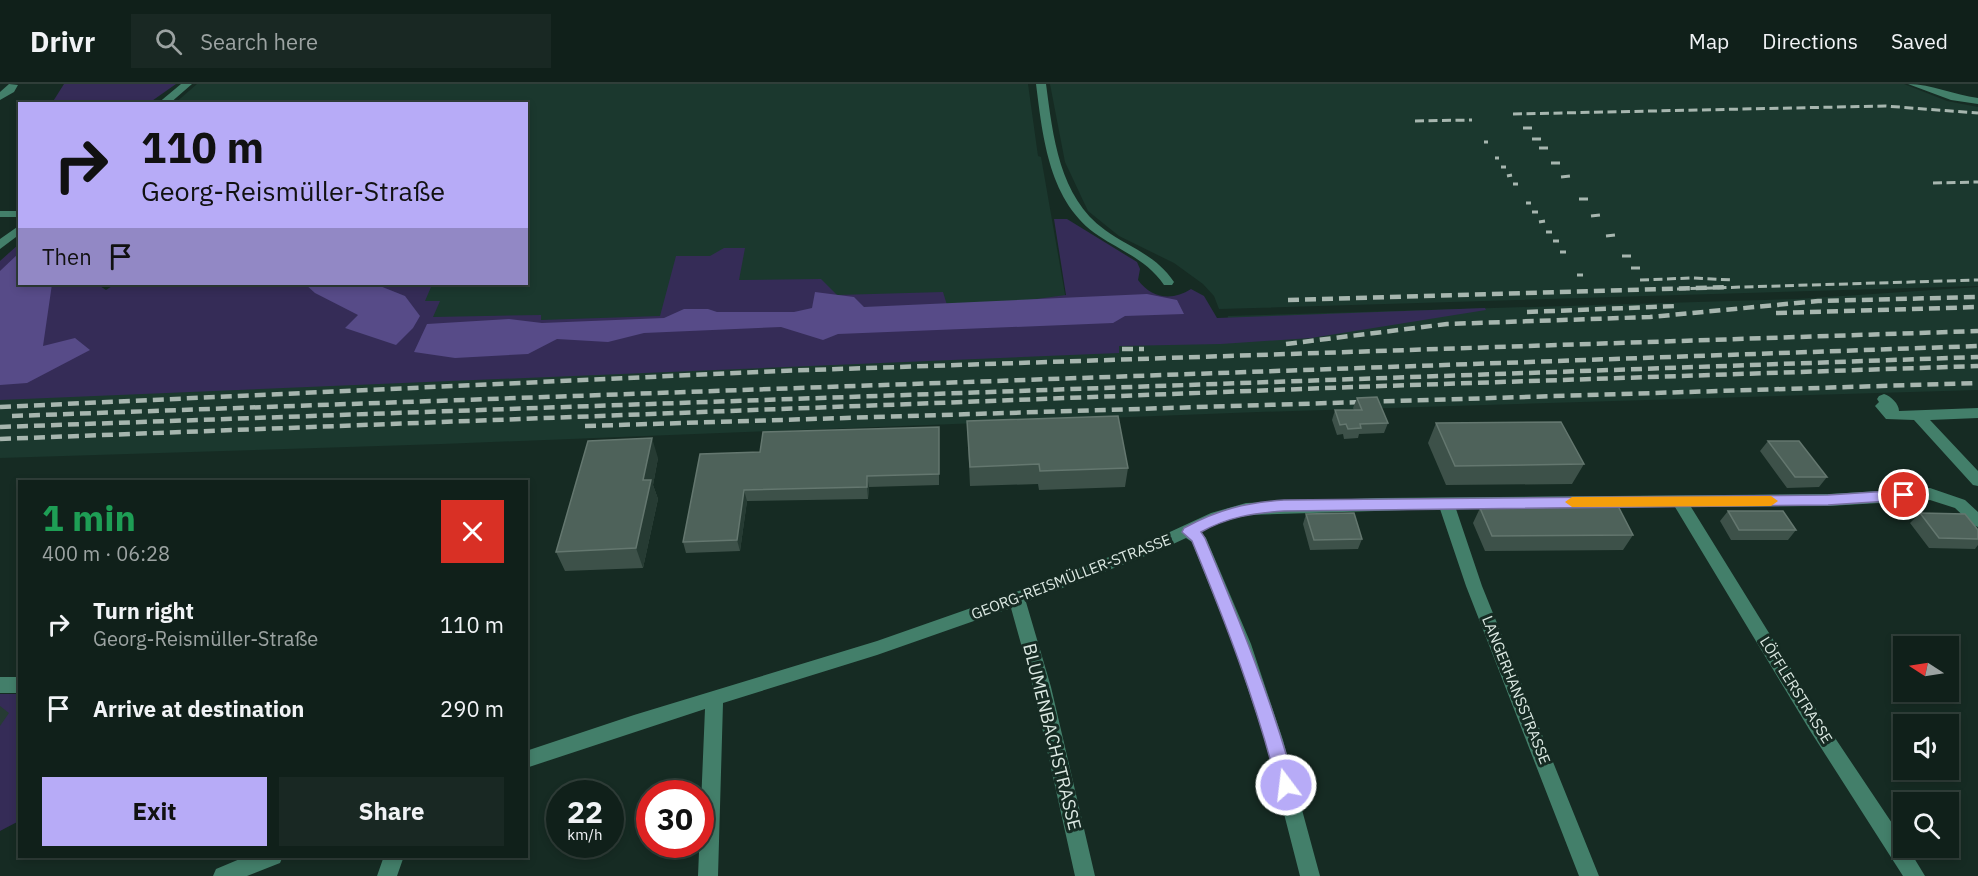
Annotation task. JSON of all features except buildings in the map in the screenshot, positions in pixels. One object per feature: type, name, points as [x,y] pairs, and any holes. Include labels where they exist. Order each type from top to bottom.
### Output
[{"type":"street","points":[[0,96],[10,90],[11,84]]},
{"type":"street","points":[[164,102],[187,84]]},
{"type":"street","points":[[1041,84],[1051,149],[1076,208],[1100,232],[1152,261],[1167,282]]},
{"type":"street","points":[[1913,84],[1978,102]]},
{"type":"street","points":[[0,214],[18,214]]},
{"type":"street","points":[[0,245],[18,230]]},
{"type":"street","points":[[1886,407],[1918,416],[1978,413]]},
{"type":"street","points":[[1918,416],[1978,481]]},
{"type":"street","name":"GEORG-REISMÜLLER-STRASSE","points":[[528,759],[714,698],[877,648],[1017,599],[1189,532],[1216,517],[1246,508],[1284,505],[1828,500],[1930,494],[1954,501],[1967,509],[1978,521]]},
{"type":"street","name":"LÖFFLERSTRASSE","points":[[1680,501],[1815,723],[1915,876]]},
{"type":"street","name":"LANGERHANSSTRASSE","points":[[1446,503],[1474,586],[1589,876]]},
{"type":"street","points":[[1189,532],[1198,538],[1242,644],[1274,740],[1310,876]]},
{"type":"street","name":"BLUMENBACHSTRASSE","points":[[1017,599],[1042,687],[1085,876]]},
{"type":"street","points":[[0,685],[18,685]]},
{"type":"street","points":[[708,876],[714,698]]},
{"type":"street","points":[[223,876],[268,858]]},
{"type":"street","points":[[387,876],[393,858]]},
{"type":"shaded area","points":[[64,84],[176,84],[150,102],[53,102]]},
{"type":"shaded area","points":[[197,84],[1028,84],[1038,156],[1041,157],[1066,300],[417,331],[335,285],[528,285],[528,102],[176,102]]},
{"type":"shaded area","points":[[1050,84],[1904,84],[1947,101],[1978,107],[1978,286],[1219,309],[1214,296],[1203,284],[1174,263],[1119,236],[1088,211],[1065,162]]},
{"type":"shaded area","points":[[1054,219],[1067,219],[1137,262],[1140,269],[1138,280],[1150,291],[1170,296],[1191,289],[1204,296],[1217,318],[1485,308],[1486,310],[1311,338],[1221,344],[1119,346],[1119,353],[0,400],[0,261],[18,245],[18,285],[98,285],[106,290],[114,285],[422,285],[431,287],[425,301],[440,301],[433,317],[541,315],[541,320],[660,316],[676,256],[710,256],[724,248],[745,248],[739,280],[821,279],[837,295],[943,292],[947,305],[1007,303],[1066,295]]},
{"type":"shaded area","points":[[18,254],[18,285],[52,285],[43,346],[75,338],[90,350],[27,383],[0,385],[0,271]]},
{"type":"shaded area","points":[[306,285],[378,285],[405,296],[420,316],[413,328],[396,345],[345,328],[358,315],[315,293]]},
{"type":"shaded area","points":[[1978,287],[1978,390],[1258,412],[442,444],[0,458],[0,398],[1227,320],[1228,316],[1797,299]]},
{"type":"shaded area","points":[[815,292],[854,297],[864,307],[1147,294],[1177,300],[1184,314],[1125,316],[1113,323],[838,334],[823,340],[781,327],[644,333],[608,342],[557,339],[528,354],[455,358],[414,352],[427,324],[509,319],[542,323],[664,318],[684,309],[708,309],[717,312],[794,312],[812,308]]},
{"type":"shaded area","points":[[0,694],[18,694],[18,822],[0,831]]},
{"type":"railway","points":[[1513,114],[1885,106],[1978,113]]},
{"type":"railway","points":[[1415,121],[1472,120]]},
{"type":"railway","points":[[1523,128],[1532,128]]},
{"type":"railway","points":[[1532,139],[1541,139]]},
{"type":"railway","points":[[1539,148],[1548,148]]},
{"type":"railway","points":[[1551,163],[1560,163]]},
{"type":"railway","points":[[1501,167],[1506,167]]},
{"type":"railway","points":[[1507,176],[1512,175]]},
{"type":"railway","points":[[1561,177],[1570,176]]},
{"type":"railway","points":[[1933,183],[1978,182]]},
{"type":"railway","points":[[1513,184],[1518,184]]},
{"type":"railway","points":[[1579,199],[1588,199]]},
{"type":"railway","points":[[1526,203],[1531,203]]},
{"type":"railway","points":[[1532,212],[1538,212]]},
{"type":"railway","points":[[1591,216],[1600,215]]},
{"type":"railway","points":[[1539,222],[1545,221]]},
{"type":"railway","points":[[1546,232],[1552,232]]},
{"type":"railway","points":[[1606,236],[1616,235]]},
{"type":"railway","points":[[1553,241],[1559,241]]},
{"type":"railway","points":[[1560,252],[1566,252]]},
{"type":"railway","points":[[1622,256],[1631,256]]},
{"type":"railway","points":[[1631,268],[1641,268]]},
{"type":"railway","points":[[1577,275],[1583,275]]},
{"type":"railway","points":[[1640,280],[1692,278],[1733,280]]},
{"type":"railway","points":[[1677,289],[1978,280]]},
{"type":"railway","points":[[1288,300],[1729,287]]},
{"type":"railway","points":[[1286,344],[1447,324],[1650,317],[1818,301],[1978,297]]},
{"type":"railway","points":[[1527,312],[1677,306]]},
{"type":"railway","points":[[1776,313],[1978,307]]},
{"type":"railway","points":[[0,407],[778,371],[1978,331]]},
{"type":"railway","points":[[12,416],[1978,346]]},
{"type":"railway","points":[[1122,349],[1144,349]]},
{"type":"railway","points":[[0,427],[1978,357]]},
{"type":"railway","points":[[0,439],[1353,387],[1978,366]]},
{"type":"railway","points":[[585,426],[1978,383]]},
{"type":"slow traffic","points":[[1572,502],[1771,501]]},
{"type":"route","points":[[1286,785],[1274,740],[1242,644],[1198,538],[1189,532],[1216,517],[1246,508],[1284,505],[1828,500],[1904,495]]}]
